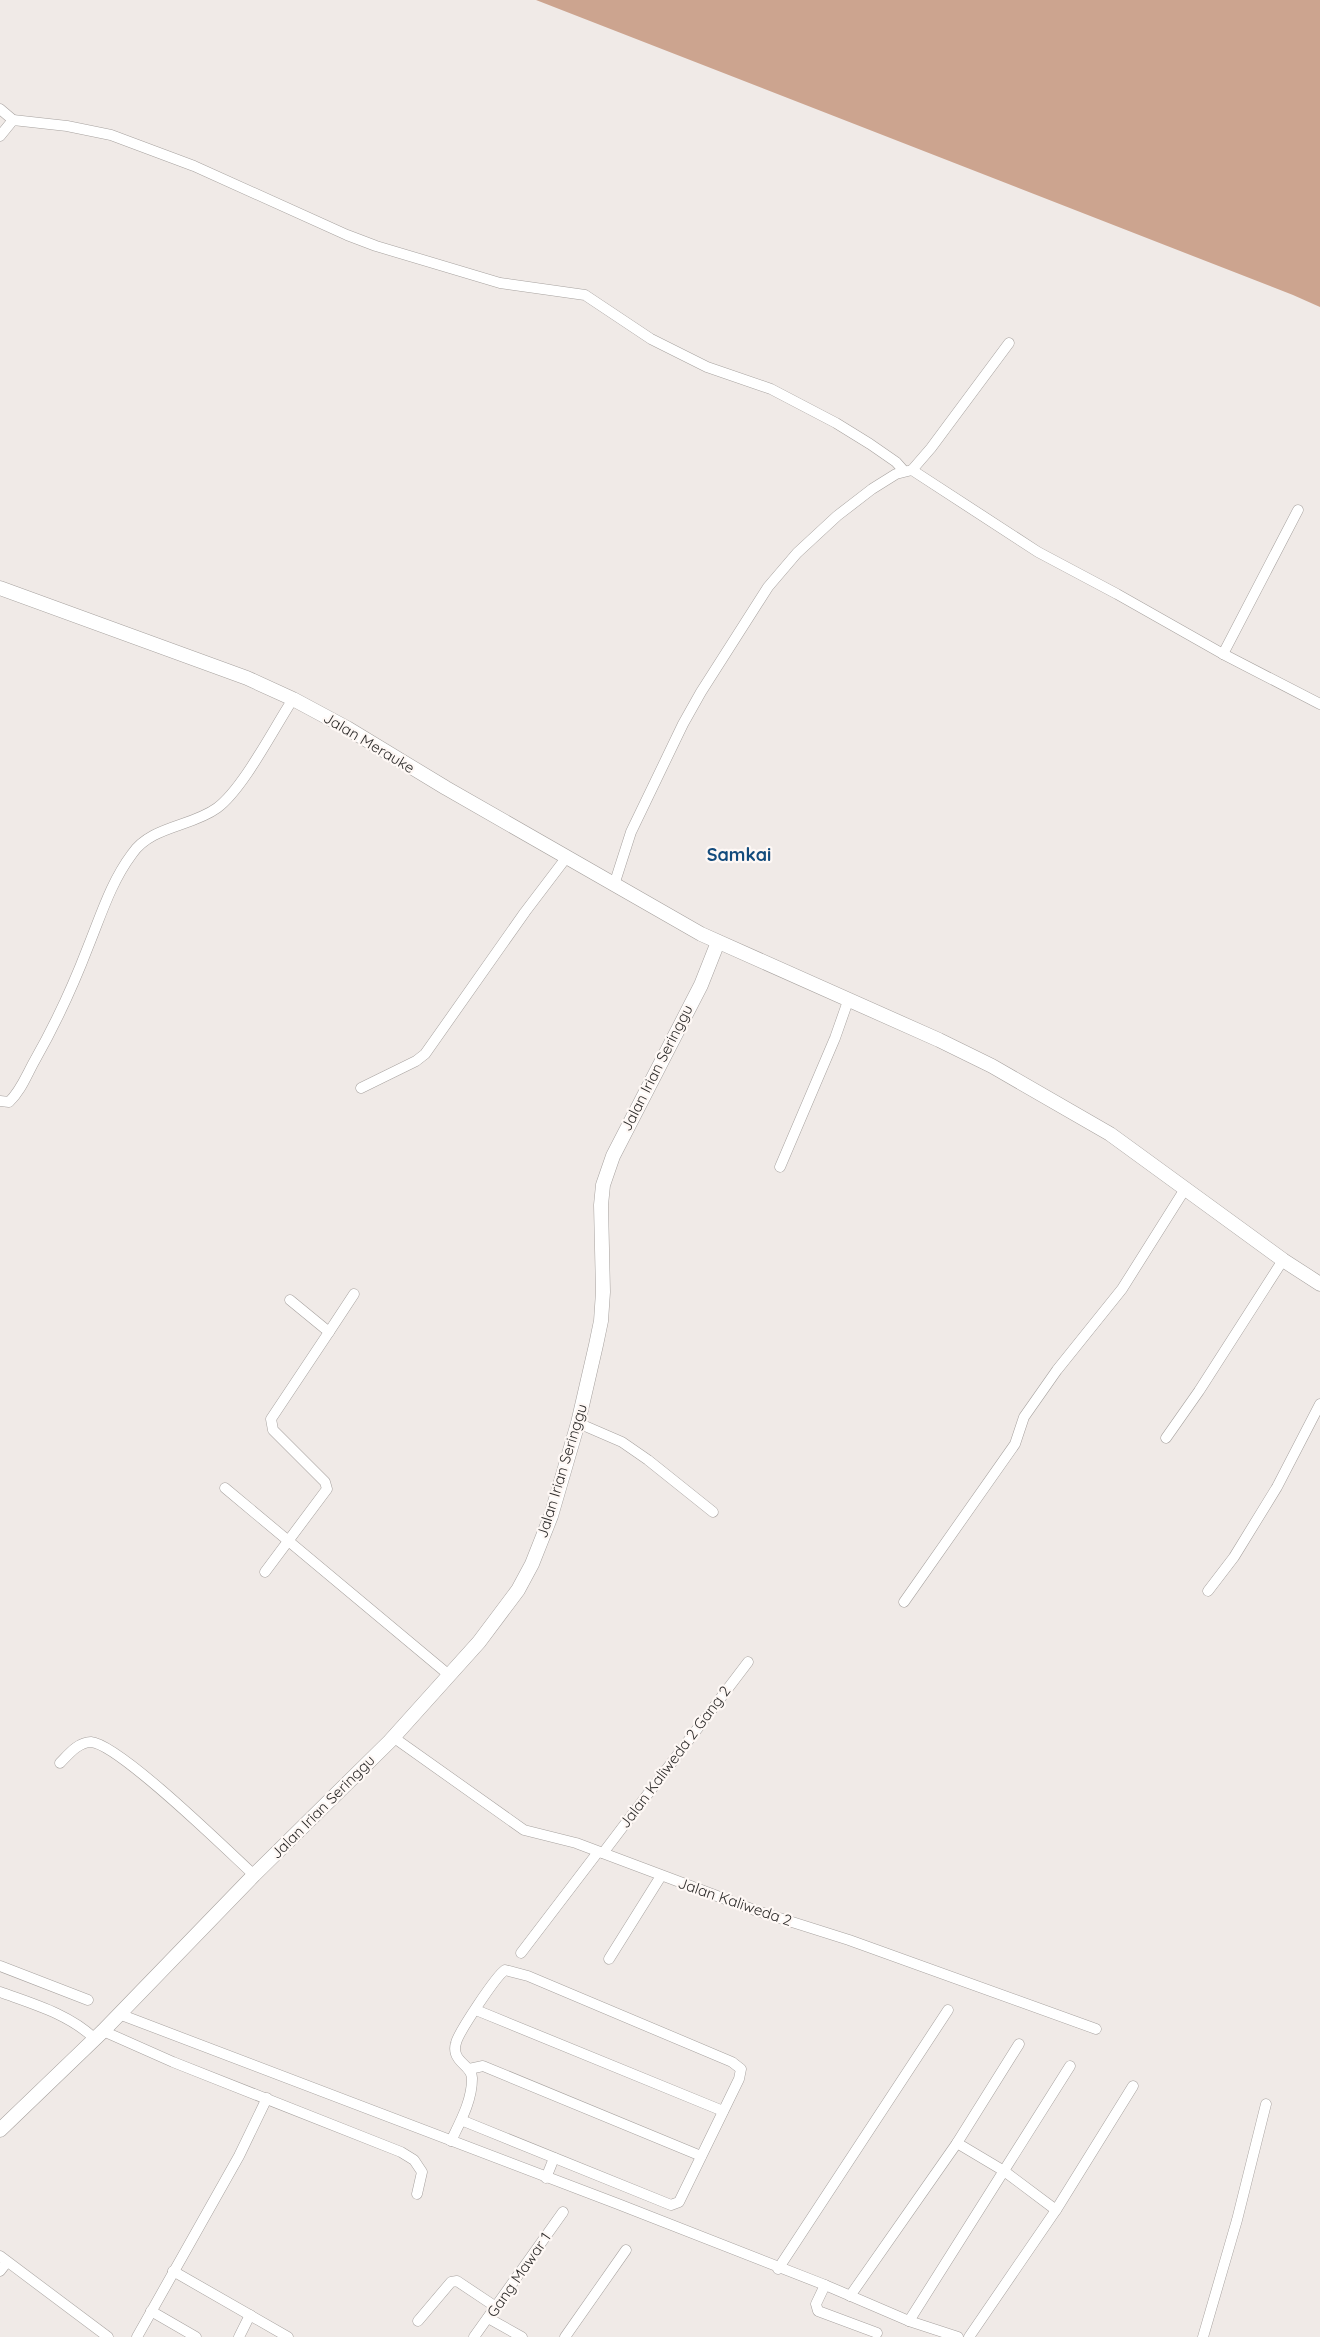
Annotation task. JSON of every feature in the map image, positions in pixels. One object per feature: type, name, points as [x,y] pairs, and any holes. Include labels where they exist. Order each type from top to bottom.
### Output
[{"type":"street","points":[[0,109],[13,120],[67,126],[111,135],[194,166],[347,235],[376,246],[500,283],[585,295],[651,339],[706,367],[771,389],[836,423],[908,471],[1038,552],[1223,654],[1320,704]]},
{"type":"street","points":[[0,136],[13,120]]},
{"type":"street","points":[[614,885],[630,832],[683,724],[705,685],[768,587],[797,553],[837,516],[872,489],[908,471],[931,448],[1009,343]]},
{"type":"street","points":[[1223,654],[1298,510]]},
{"type":"street","name":"Jalan Merauke","points":[[0,588],[247,678],[293,699],[347,728],[566,858],[718,942],[939,1040],[992,1066],[1110,1134],[1283,1260],[1320,1284]]},
{"type":"street","points":[[0,1101],[9,1102],[18,1093],[66,1001],[104,904],[140,843],[157,834],[196,820],[220,806],[234,792],[293,699]]},
{"type":"street","points":[[361,1088],[416,1061],[425,1054],[525,912],[566,858]]},
{"type":"street","name":"Jalan Irian Seringgu","points":[[0,2130],[107,2027],[254,1875],[393,1737],[449,1676],[499,1617],[518,1590],[532,1564],[551,1516],[578,1423],[601,1321],[603,1292],[600,1250],[603,1185],[613,1156],[701,985],[718,942]]},
{"type":"street","points":[[780,1167],[835,1038],[848,1001]]},
{"type":"street","points":[[904,1602],[1015,1444],[1024,1417],[1029,1409],[1056,1370],[1122,1289],[1185,1189]]},
{"type":"street","points":[[1166,1438],[1199,1392],[1283,1260]]},
{"type":"street","points":[[265,1572],[327,1489],[325,1482],[273,1430],[271,1419],[354,1294]]},
{"type":"street","points":[[290,1300],[329,1332]]},
{"type":"street","points":[[1208,1591],[1234,1557],[1277,1487],[1320,1404]]},
{"type":"street","points":[[578,1423],[622,1442],[648,1460],[713,1512]]},
{"type":"street","points":[[225,1488],[449,1676]]},
{"type":"street","name":"Jalan Kaliweda 2 Gang 2","points":[[521,1953],[748,1662]]},
{"type":"street","name":"Jalan Kaliweda 2","points":[[393,1737],[524,1830],[576,1843],[758,1911],[849,1940],[1096,2029]]},
{"type":"street","points":[[60,1763],[79,1746],[87,1742],[97,1743],[110,1750],[155,1784],[254,1875]]},
{"type":"street","points":[[609,1959],[661,1876]]},
{"type":"street","points":[[0,1966],[88,2000]]},
{"type":"street","points":[[451,2141],[461,2120],[472,2079],[469,2069],[456,2055],[456,2042],[494,1981],[505,1970],[528,1976],[739,2065],[741,2069],[739,2078],[679,2202],[671,2205],[461,2120]]},
{"type":"street","points":[[0,1992],[50,2010],[86,2030],[107,2027],[451,2141],[618,2204],[909,2321],[958,2337]]},
{"type":"street","points":[[476,2010],[723,2111]]},
{"type":"street","points":[[778,2268],[948,2010]]},
{"type":"street","points":[[107,2027],[172,2062],[401,2152],[414,2160],[422,2172],[417,2194]]},
{"type":"street","points":[[850,2296],[957,2143],[1019,2044]]},
{"type":"street","points":[[469,2069],[483,2066],[701,2156]]},
{"type":"street","points":[[909,2321],[1070,2066]]},
{"type":"street","points":[[969,2337],[1056,2210],[1133,2086]]},
{"type":"street","points":[[137,2337],[239,2156],[267,2098]]},
{"type":"street","points":[[1202,2337],[1237,2220],[1266,2104]]},
{"type":"street","points":[[957,2143],[1004,2171],[1056,2210]]},
{"type":"street","points":[[546,2178],[554,2158]]},
{"type":"street","name":"Gang Mawar 1","points":[[474,2337],[563,2212]]},
{"type":"street","points":[[566,2337],[626,2250]]},
{"type":"street","points":[[0,2271],[3,2259],[108,2337]]},
{"type":"street","points":[[174,2271],[288,2337]]},
{"type":"street","points":[[418,2321],[451,2282],[457,2281],[496,2307]]},
{"type":"street","points":[[823,2287],[816,2304],[818,2311],[876,2333]]},
{"type":"street","points":[[151,2311],[196,2337]]},
{"type":"street","points":[[239,2337],[250,2315]]},
{"type":"street","points":[[488,2318],[522,2337]]},
{"type":"shaded area","points":[[536,0],[1320,0],[1320,307],[1293,295]]},
{"type":"district","name":"Samkai","points":[[739,855]]}]
